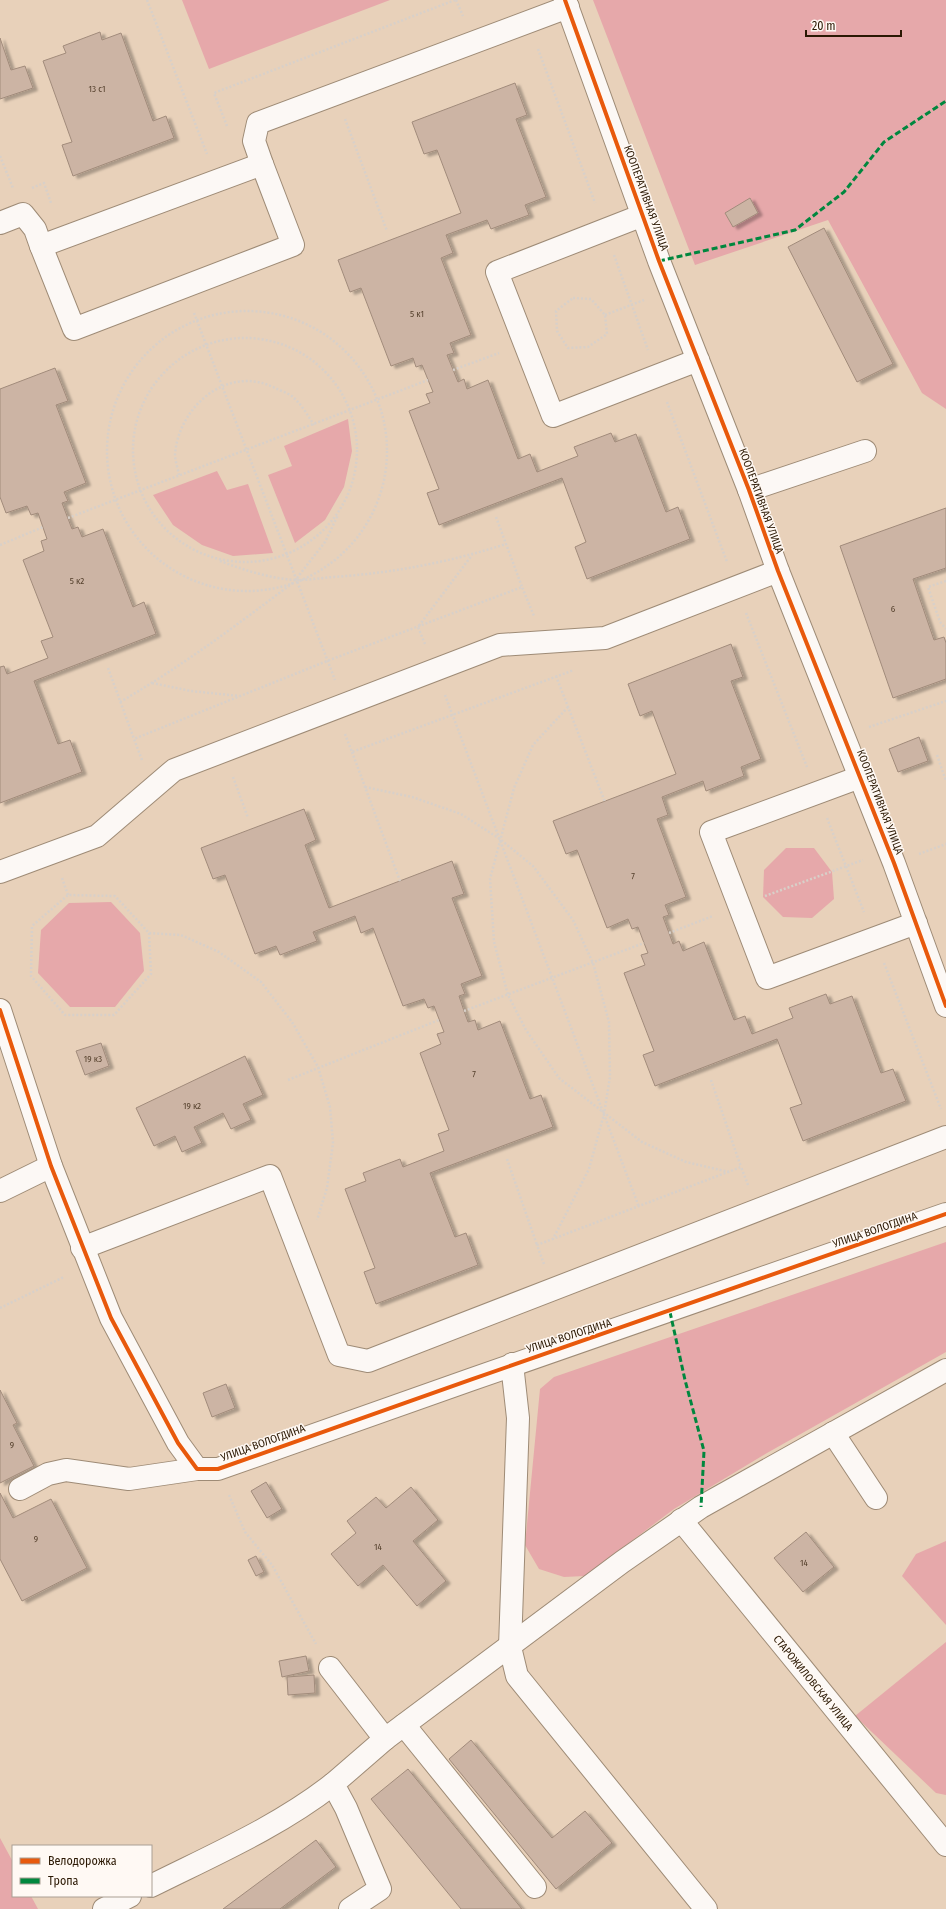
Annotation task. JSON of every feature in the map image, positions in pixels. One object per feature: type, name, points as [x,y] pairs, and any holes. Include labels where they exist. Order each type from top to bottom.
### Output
[{"type":"street","points":[[0,223],[23,214],[35,229],[74,329],[293,245],[254,141],[258,123],[566,4]]},
{"type":"street","name":"КООПЕРАТИВНАЯ УЛИЦА","points":[[566,4],[670,290],[749,490],[778,571],[889,850],[946,1006]]},
{"type":"street","points":[[41,246],[262,164]]},
{"type":"street","points":[[643,215],[497,272],[552,416],[698,360]]},
{"type":"street","points":[[749,490],[865,451]]},
{"type":"street","points":[[0,872],[96,836],[174,770],[500,645],[605,638],[778,571]]},
{"type":"street","points":[[860,777],[710,832],[767,978],[916,923]]},
{"type":"street","points":[[0,1010],[51,1166],[110,1318],[178,1442],[207,1469]]},
{"type":"street","points":[[86,1256],[270,1176],[339,1355],[368,1361],[946,1137]]},
{"type":"street","points":[[0,1191],[51,1166]]},
{"type":"street","name":"УЛИЦА ВОЛОГДИНА","points":[[20,1489],[48,1474],[66,1470],[130,1479],[207,1469],[662,1314],[946,1214]]},
{"type":"street","points":[[512,1364],[518,1418],[510,1647],[517,1676],[706,1909]]},
{"type":"street","points":[[152,1886],[259,1832],[315,1798],[385,1738],[510,1647],[622,1562],[701,1507],[946,1370]]},
{"type":"street","points":[[833,1433],[876,1498]]},
{"type":"street","name":"СТАРОЖИЛОВСКАЯ УЛИЦА","points":[[681,1520],[946,1845]]},
{"type":"street","points":[[330,1668],[385,1738]]},
{"type":"street","points":[[404,1725],[535,1887]]},
{"type":"street","points":[[333,1784],[346,1808],[380,1889],[350,1909]]},
{"type":"street","points":[[104,1909],[128,1897]]},
{"type":"path","points":[[146,0],[208,154]]},
{"type":"path","points":[[228,128],[214,93],[455,0]]},
{"type":"path","points":[[537,47],[606,230],[736,587],[943,1112]]},
{"type":"path","points":[[342,112],[387,231]]},
{"type":"path","points":[[0,156],[15,194]]},
{"type":"path","points":[[29,189],[44,184],[52,204],[56,207]]},
{"type":"path","points":[[605,314],[670,290]]},
{"type":"path","points":[[573,298],[591,299],[605,314],[607,334],[588,347],[568,348],[558,331],[556,311],[573,298]]},
{"type":"path","points":[[120,702],[152,683],[296,580],[336,560],[365,528],[383,487],[388,443],[378,400],[356,362],[335,342],[324,333],[283,314],[239,310],[196,319],[158,341],[129,374],[111,413],[106,457],[114,500],[136,538],[169,569],[209,587],[254,592],[296,580],[367,575],[427,566],[472,555],[506,544]]},
{"type":"path","points":[[194,312],[344,705],[344,732],[400,881]]},
{"type":"path","points":[[241,337],[276,341],[308,356],[334,380],[351,411],[358,445],[354,480],[325,542],[296,580],[249,572],[184,545],[157,521],[139,490],[132,455],[136,420],[151,388],[175,361],[206,344],[241,337]]},
{"type":"path","points":[[68,518],[351,411],[428,380]]},
{"type":"path","points":[[179,475],[175,455],[179,435],[188,414],[205,396],[222,386],[237,382],[264,382],[294,397],[314,425]]},
{"type":"path","points":[[216,559],[252,563],[287,555],[316,537],[340,511]]},
{"type":"path","points":[[496,517],[522,587]]},
{"type":"path","points":[[0,545],[43,527]]},
{"type":"path","points":[[472,555],[418,627],[436,669],[639,1207]]},
{"type":"path","points":[[946,581],[928,587],[940,622],[946,629]]},
{"type":"path","points":[[108,668],[134,739]]},
{"type":"path","points":[[352,752],[579,668]]},
{"type":"path","points":[[556,676],[605,802]]},
{"type":"path","points":[[152,683],[191,691],[240,696]]},
{"type":"path","points":[[844,735],[946,701]]},
{"type":"path","points":[[568,707],[533,745],[514,788],[490,879],[494,942],[508,995],[526,1030],[559,1078],[604,1114],[642,1142],[686,1162],[730,1172]]},
{"type":"path","points":[[937,755],[946,781]]},
{"type":"path","points":[[232,773],[248,818]]},
{"type":"path","points":[[365,787],[412,797],[461,814],[500,839],[533,866],[573,920],[593,963],[609,1022],[610,1077],[604,1114],[589,1169],[553,1239]]},
{"type":"path","points":[[669,933],[889,850]]},
{"type":"path","points":[[60,875],[68,895]]},
{"type":"path","points":[[68,895],[115,896],[149,933],[151,974],[114,1015],[65,1015],[31,976],[32,926],[68,895]]},
{"type":"path","points":[[149,933],[181,935],[219,952],[261,982],[292,1022],[318,1067],[330,1107],[333,1143],[327,1188],[315,1227]]},
{"type":"path","points":[[464,1011],[644,943]]},
{"type":"path","points":[[288,1080],[439,1020]]},
{"type":"path","points":[[711,1080],[748,1187]]},
{"type":"path","points":[[507,1159],[545,1266]]},
{"type":"path","points":[[537,1245],[741,1167]]},
{"type":"path","points":[[0,1308],[86,1256]]},
{"type":"path","points":[[207,1469],[245,1532],[272,1565],[330,1668]]},
{"type":"shaded area","points":[[182,0],[390,0],[209,69]]},
{"type":"shaded area","points":[[593,0],[946,0],[946,409],[922,393],[828,220],[695,265]]},
{"type":"shaded area","points":[[348,419],[352,451],[344,487],[325,520],[295,543],[268,475],[292,466],[284,446]]},
{"type":"shaded area","points":[[217,471],[227,490],[248,484],[273,553],[233,556],[202,545],[173,525],[153,495]]},
{"type":"shaded area","points":[[786,848],[814,848],[832,872],[834,899],[812,918],[783,917],[763,897],[764,870]]},
{"type":"shaded area","points":[[111,902],[140,933],[144,971],[115,1007],[70,1007],[38,973],[41,930],[69,903]]},
{"type":"shaded area","points":[[946,1242],[946,1352],[767,1453],[674,1509],[585,1576],[564,1577],[539,1569],[525,1545],[540,1389],[554,1377]]},
{"type":"shaded area","points":[[946,1541],[946,1625],[902,1576],[916,1554]]},
{"type":"shaded area","points":[[946,1642],[946,1795],[936,1793],[855,1716]]},
{"type":"shaded area","points":[[0,1838],[12,1860],[12,1897],[32,1897],[38,1909],[0,1909]]},
{"type":"building","points":[[100,32],[102,40],[121,33],[153,121],[166,116],[174,138],[73,176],[62,145],[72,142],[43,61],[66,53],[63,46]]},
{"type":"building","points":[[0,38],[11,70],[25,66],[33,88],[0,99]]},
{"type":"building","points":[[515,83],[527,115],[516,119],[546,197],[525,205],[529,215],[491,229],[487,220],[446,235],[453,253],[441,258],[471,335],[450,343],[454,353],[447,355],[458,382],[464,379],[467,389],[488,380],[518,459],[530,454],[537,472],[578,456],[574,447],[611,433],[615,442],[636,434],[666,512],[678,507],[690,539],[587,579],[575,547],[586,542],[562,478],[439,525],[427,493],[439,489],[409,411],[430,403],[426,394],[433,392],[422,365],[416,367],[413,358],[391,366],[361,288],[350,292],[338,260],[461,213],[437,150],[424,154],[412,122]]},
{"type":"building","points":[[750,198],[758,213],[733,227],[725,213]]},
{"type":"building","points":[[824,228],[893,364],[857,382],[788,247]]},
{"type":"building","points":[[55,368],[68,401],[56,405],[86,483],[64,492],[68,501],[62,503],[72,529],[78,527],[82,537],[103,529],[133,607],[144,602],[156,634],[34,681],[58,744],[70,740],[82,772],[0,803],[0,667],[4,666],[7,674],[48,658],[41,641],[53,637],[23,560],[44,551],[41,541],[47,539],[38,513],[31,515],[27,506],[6,513],[0,497],[0,389]]},
{"type":"building","points":[[946,508],[946,568],[913,579],[934,640],[944,637],[946,643],[946,679],[893,698],[840,546]]},
{"type":"building","points":[[731,644],[743,677],[731,681],[761,759],[741,767],[744,776],[706,791],[703,781],[662,797],[668,815],[657,819],[686,897],[665,905],[669,915],[663,917],[673,944],[679,941],[683,951],[704,942],[734,1020],[745,1016],[752,1034],[793,1018],[789,1008],[826,994],[830,1004],[852,996],[881,1073],[893,1069],[906,1101],[803,1141],[790,1108],[802,1104],[777,1039],[655,1086],[643,1055],[654,1051],[624,973],[645,965],[641,955],[648,953],[638,927],[632,929],[628,919],[607,928],[577,850],[566,854],[553,821],[676,774],[652,711],[640,716],[628,684]]},
{"type":"building","points":[[919,737],[928,761],[898,772],[889,749]]},
{"type":"building","points":[[304,809],[316,840],[305,845],[329,908],[452,861],[464,894],[452,898],[482,976],[461,984],[465,994],[459,996],[468,1022],[475,1020],[478,1030],[500,1021],[530,1099],[541,1095],[553,1127],[430,1173],[455,1237],[466,1233],[478,1265],[376,1304],[364,1272],[375,1268],[345,1189],[366,1181],[363,1173],[400,1159],[403,1167],[444,1151],[438,1134],[449,1130],[420,1053],[441,1044],[437,1034],[444,1032],[434,1006],[428,1008],[424,999],[403,1006],[373,928],[361,933],[355,916],[313,932],[317,941],[280,955],[276,946],[255,954],[225,875],[213,879],[201,848]]},
{"type":"building","points":[[101,1043],[109,1066],[85,1075],[76,1051]]},
{"type":"building","points":[[245,1056],[263,1095],[243,1104],[251,1120],[231,1129],[223,1113],[194,1127],[202,1143],[182,1152],[175,1136],[154,1146],[136,1108]]},
{"type":"building","points":[[226,1384],[235,1408],[212,1417],[203,1393]]},
{"type":"building","points":[[0,1390],[17,1423],[13,1425],[34,1466],[0,1483]]},
{"type":"building","points":[[266,1482],[282,1509],[267,1518],[251,1491]]},
{"type":"building","points":[[411,1487],[438,1520],[413,1541],[446,1581],[417,1606],[383,1565],[358,1586],[331,1554],[356,1533],[347,1521],[376,1497],[386,1508]]},
{"type":"building","points":[[0,1493],[13,1518],[51,1499],[87,1568],[22,1601],[0,1559]]},
{"type":"building","points":[[806,1532],[834,1567],[803,1592],[774,1558]]},
{"type":"building","points":[[256,1556],[264,1572],[256,1576],[248,1560]]},
{"type":"building","points":[[306,1656],[309,1671],[282,1677],[279,1661]]},
{"type":"building","points":[[314,1675],[315,1693],[288,1695],[287,1677]]},
{"type":"building","points":[[471,1740],[552,1838],[585,1811],[612,1843],[556,1889],[449,1759]]},
{"type":"building","points":[[408,1769],[522,1909],[461,1909],[371,1799]]},
{"type":"building","points":[[316,1840],[336,1867],[280,1909],[223,1909]]},
{"type":"marked path","points":[[659,261],[795,230],[844,192],[884,142],[946,101]]},
{"type":"marked path","points":[[670,1312],[685,1380],[704,1451],[701,1507]]},
{"type":"cycle path","points":[[565,0],[659,261],[749,490],[778,571],[894,863],[946,1006]]},
{"type":"cycle path","points":[[0,1010],[51,1166],[111,1318],[178,1443],[197,1469],[218,1469],[946,1214]]}]
